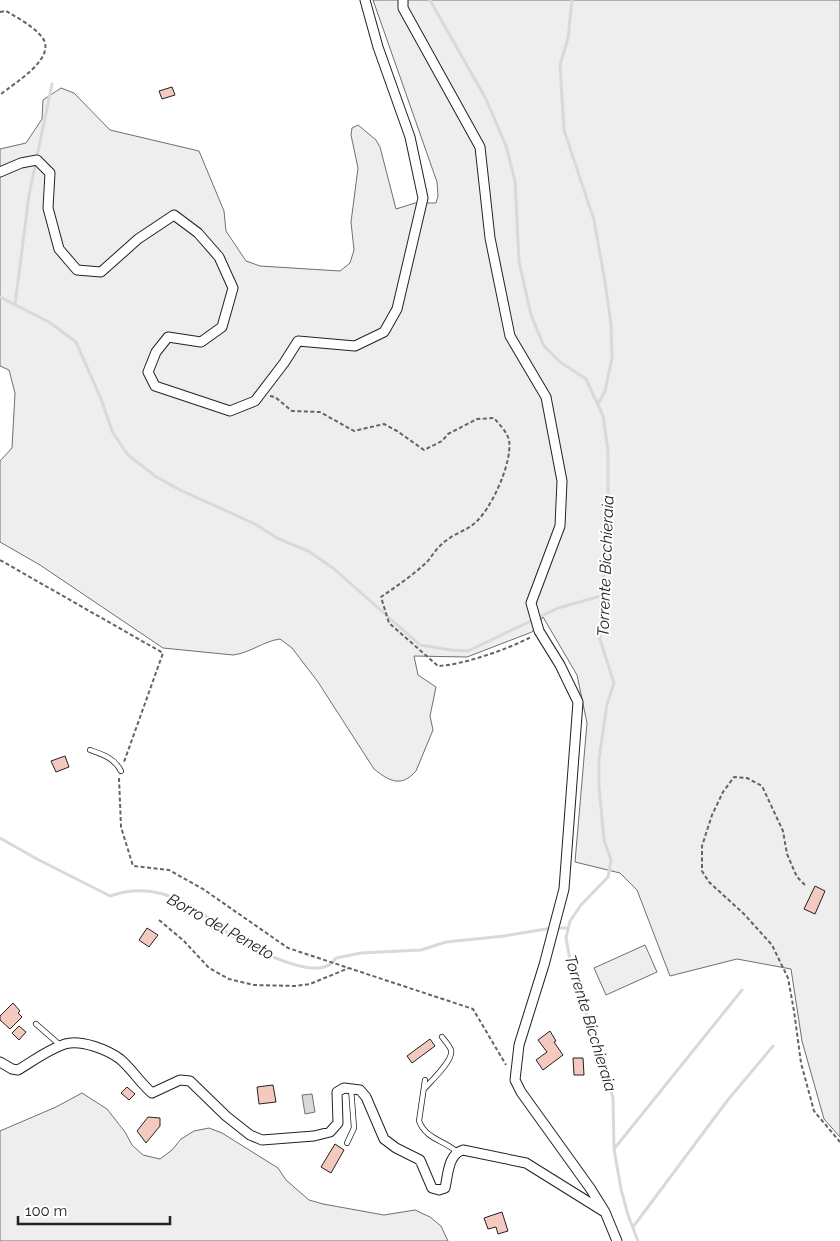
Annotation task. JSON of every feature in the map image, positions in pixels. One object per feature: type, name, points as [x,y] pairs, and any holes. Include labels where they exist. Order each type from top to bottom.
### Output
[{"type":"street","points":[[0,172],[21,163],[37,160],[50,173],[48,208],[59,249],[77,270],[101,272],[138,239],[174,215],[198,233],[219,257],[233,288],[222,327],[201,342],[168,337],[156,352],[148,372],[156,386],[230,411],[255,401],[298,341],[355,346],[384,332],[397,309],[423,198],[410,137],[378,47],[365,0]]},
{"type":"street","points":[[403,0],[403,8],[480,147],[490,238],[510,336],[546,397],[562,481],[560,526],[531,603],[539,631],[560,665],[578,702],[564,889],[544,966],[519,1045],[515,1080],[521,1092],[590,1188],[605,1212],[617,1241]]},
{"type":"street","points":[[0,1062],[12,1069],[18,1070],[67,1043],[101,1048],[121,1060],[152,1093],[180,1080],[190,1081],[226,1116],[250,1135],[262,1140],[314,1136],[330,1132],[338,1123],[337,1092],[344,1088],[360,1090],[366,1097],[384,1138],[396,1148],[420,1160],[432,1188],[439,1190],[445,1188],[452,1157],[456,1151],[477,1151],[526,1163],[605,1212]]},
{"type":"lane","points":[[90,750],[110,758],[117,763],[121,771]]},
{"type":"lane","points":[[36,1024],[61,1046]]},
{"type":"lane","points":[[423,1090],[451,1056],[449,1046],[442,1037]]},
{"type":"lane","points":[[425,1080],[419,1121],[421,1127],[429,1136],[456,1151]]},
{"type":"lane","points":[[347,1143],[354,1128],[351,1088]]},
{"type":"path","points":[[0,12],[6,11],[33,28],[44,39],[46,49],[41,61],[0,95]]},
{"type":"path","points":[[260,395],[275,397],[292,411],[320,412],[354,431],[384,424],[424,450],[442,441],[448,434],[477,419],[494,418],[506,433],[509,440],[509,451],[507,464],[496,491],[482,516],[471,526],[443,542],[427,561],[381,597],[389,624],[438,666],[482,657],[520,643],[539,631]]},
{"type":"path","points":[[0,560],[164,653],[118,780],[121,827],[133,866],[169,870],[203,889],[288,948],[473,1009],[515,1080]]},
{"type":"path","points":[[805,884],[797,877],[793,869],[787,854],[783,831],[762,786],[747,778],[734,777],[723,792],[712,815],[702,846],[702,871],[709,882],[744,914],[772,945],[788,978],[801,1062],[814,1111],[840,1142]]},
{"type":"path","points":[[159,920],[184,941],[209,968],[229,979],[254,985],[295,986],[310,984],[349,968]]},
{"type":"shaded area","points":[[373,0],[840,0],[840,1137],[824,1119],[802,1041],[791,969],[737,959],[670,976],[637,890],[620,873],[575,862],[587,723],[577,675],[543,617],[532,632],[467,657],[414,656],[418,675],[436,687],[430,716],[433,730],[416,771],[405,780],[395,781],[374,769],[318,682],[292,648],[280,639],[233,655],[163,648],[40,565],[0,542],[0,461],[12,448],[15,393],[9,370],[0,366],[0,149],[26,143],[42,119],[43,100],[61,88],[74,93],[110,130],[199,151],[224,211],[226,231],[246,261],[260,266],[340,271],[350,263],[354,250],[351,222],[358,168],[351,135],[352,128],[358,125],[376,140],[380,147],[396,209],[415,203],[436,203],[438,196],[437,182]]},
{"type":"shaded area","points":[[645,945],[657,972],[606,995],[594,968]]},
{"type":"shaded area","points":[[82,1093],[107,1109],[125,1132],[132,1145],[143,1155],[160,1159],[172,1150],[181,1139],[194,1131],[209,1128],[222,1133],[278,1168],[286,1180],[309,1200],[384,1215],[415,1210],[430,1217],[441,1226],[448,1241],[0,1241],[0,1131],[56,1107]]},
{"type":"shaded area","points":[[312,1094],[315,1112],[305,1114],[302,1095]]},
{"type":"building","points":[[172,87],[175,95],[162,99],[159,91]]},
{"type":"building","points":[[65,756],[69,767],[56,772],[51,761]]},
{"type":"building","points":[[815,886],[825,891],[815,914],[804,909]]},
{"type":"building","points":[[147,928],[158,935],[149,947],[139,940]]},
{"type":"building","points":[[13,1003],[20,1011],[18,1013],[22,1017],[10,1029],[0,1020],[0,1016]]},
{"type":"building","points":[[19,1026],[26,1032],[19,1040],[12,1033]]},
{"type":"building","points":[[550,1031],[556,1041],[554,1042],[563,1055],[543,1070],[536,1060],[547,1052],[538,1040]]},
{"type":"building","points":[[430,1039],[435,1046],[412,1063],[407,1056]]},
{"type":"building","points":[[573,1058],[583,1058],[584,1075],[574,1075]]},
{"type":"building","points":[[273,1085],[276,1102],[259,1104],[257,1087]]},
{"type":"building","points":[[127,1087],[135,1094],[129,1100],[121,1093]]},
{"type":"building","points":[[148,1117],[160,1118],[160,1126],[146,1143],[137,1131]]},
{"type":"building","points":[[335,1144],[344,1150],[331,1173],[321,1167]]},
{"type":"building","points":[[502,1212],[508,1231],[498,1234],[496,1227],[488,1229],[484,1218]]},
{"type":"waterway","name":"Torrente Bicchieraia","points":[[430,0],[486,99],[506,146],[515,181],[519,261],[531,315],[544,346],[560,362],[586,379],[603,416],[608,451],[608,547],[601,596],[600,639],[614,683],[607,704],[599,759],[599,786],[604,840],[611,860],[608,877],[581,905],[570,921],[566,938],[578,992],[594,1034],[613,1098],[614,1149],[621,1189],[638,1241]]},
{"type":"waterway","points":[[572,0],[568,38],[560,65],[564,130],[594,220],[611,324],[612,358],[605,391],[598,404]]},
{"type":"waterway","points":[[15,305],[29,195],[52,84]]},
{"type":"waterway","points":[[0,297],[49,322],[76,342],[101,399],[113,433],[128,455],[155,476],[180,490],[255,524],[277,538],[308,551],[333,568],[420,645],[468,651],[558,608],[601,596]]},
{"type":"waterway","name":"Borro del Peneto","points":[[0,838],[110,896],[129,891],[143,891],[156,892],[173,898],[192,907],[246,944],[273,957],[301,966],[324,967],[330,965],[336,958],[361,953],[421,950],[446,942],[504,936],[552,928],[568,928]]},
{"type":"waterway","points":[[614,1149],[742,990]]},
{"type":"waterway","points":[[633,1227],[727,1101],[773,1046]]}]
